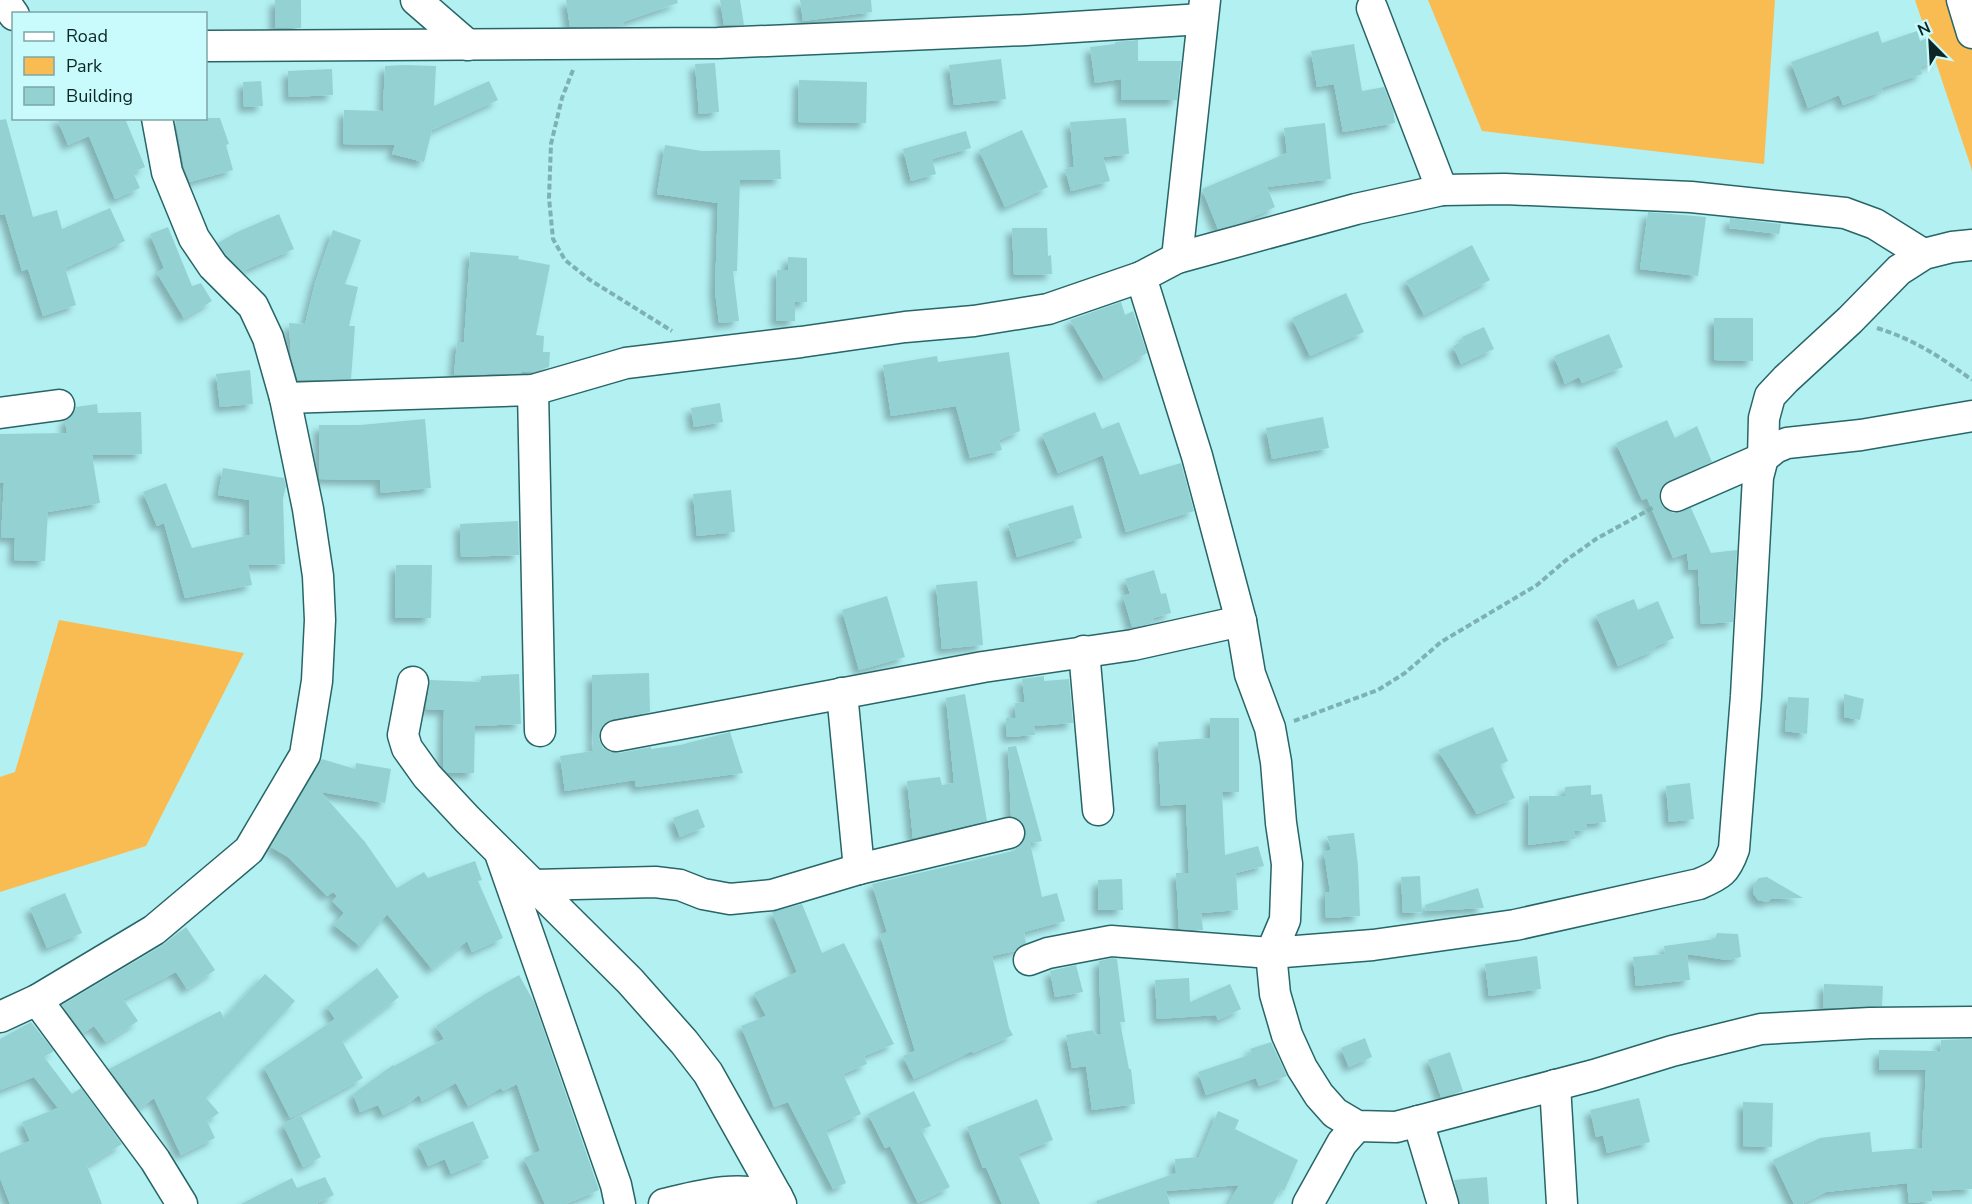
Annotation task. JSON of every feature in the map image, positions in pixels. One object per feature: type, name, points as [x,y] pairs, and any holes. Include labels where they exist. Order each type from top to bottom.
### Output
[{"type":"street","points":[[416,0],[468,45]]},
{"type":"street","points":[[1372,8],[1442,190]]},
{"type":"street","points":[[207,46],[718,43],[1026,30],[1204,9],[1177,258]]},
{"type":"street","points":[[0,1017],[37,999],[154,930],[249,850],[305,755],[317,681],[320,620],[318,576],[308,509],[285,398],[268,338],[254,306],[213,266],[195,238],[167,172],[157,120]]},
{"type":"street","points":[[285,398],[532,390],[626,363],[905,327],[974,321],[1048,309],[1141,277],[1177,258],[1356,209],[1442,190],[1505,189],[1691,197],[1845,213],[1875,224],[1923,254]]},
{"type":"street","points":[[1029,960],[1048,953],[1111,941],[1271,953],[1373,945],[1515,925],[1699,884],[1720,875],[1729,865],[1734,849],[1747,685],[1758,477],[1763,458],[1764,418],[1770,396],[1899,270],[1923,254],[1952,247],[1972,246]]},
{"type":"street","points":[[1141,277],[1197,456],[1241,621],[1251,674],[1270,728],[1287,864],[1284,920],[1271,953],[1275,994],[1287,1035],[1302,1068],[1319,1095],[1335,1113],[1357,1126],[1396,1127],[1556,1085],[1672,1051],[1761,1029],[1860,1023],[1972,1022]]},
{"type":"street","points":[[532,390],[540,731]]},
{"type":"street","points":[[0,413],[59,405]]},
{"type":"street","points":[[1676,496],[1763,458],[1775,448],[1787,444],[1861,435],[1972,416]]},
{"type":"street","points":[[616,736],[842,693],[1167,638],[1241,621]]},
{"type":"street","points":[[1084,651],[1098,810]]},
{"type":"street","points":[[413,682],[403,735],[407,748],[427,776],[467,819],[630,981],[684,1042],[708,1073],[779,1200]]},
{"type":"street","points":[[842,693],[859,868]]},
{"type":"street","points":[[534,885],[655,882],[680,885],[703,894],[730,899],[772,896],[859,868],[1009,833]]},
{"type":"street","points":[[498,848],[616,1185],[620,1204]]},
{"type":"street","points":[[37,999],[155,1160],[182,1204]]},
{"type":"street","points":[[1556,1085],[1562,1204]]},
{"type":"street","points":[[1418,1121],[1443,1204]]},
{"type":"street","points":[[1308,1204],[1342,1143],[1357,1126]]},
{"type":"street","points":[[663,1204],[706,1194],[753,1190],[779,1200]]},
{"type":"path","points":[[583,44],[562,98],[551,144],[549,198],[553,239],[565,260],[590,280],[707,353]]},
{"type":"path","points":[[1850,320],[1905,337],[1942,358],[1972,380]]},
{"type":"path","points":[[1270,728],[1378,690],[1405,673],[1441,642],[1537,585],[1564,561],[1596,539],[1676,496]]},
{"type":"green space","points":[[1428,0],[1775,0],[1764,164],[1482,131]]},
{"type":"green space","points":[[1915,0],[1972,0],[1972,172],[1971,167]]},
{"type":"green space","points":[[59,620],[244,653],[146,846],[0,892],[0,777],[15,772]]},
{"type":"building","points":[[275,0],[301,0],[301,28],[275,28]]},
{"type":"building","points":[[566,0],[677,0],[678,3],[623,22],[624,26],[570,27]]},
{"type":"building","points":[[720,0],[740,0],[744,25],[724,25]]},
{"type":"building","points":[[800,0],[871,0],[872,12],[803,21]]},
{"type":"building","points":[[1878,31],[1882,43],[1917,31],[1920,41],[1927,38],[1935,61],[1920,67],[1922,74],[1881,88],[1883,91],[1843,105],[1839,95],[1808,108],[1791,62]]},
{"type":"building","points":[[1138,40],[1138,61],[1181,61],[1177,100],[1121,100],[1121,79],[1095,83],[1090,47]]},
{"type":"building","points":[[1354,44],[1362,91],[1384,87],[1393,110],[1395,123],[1343,132],[1334,84],[1317,87],[1311,51]]},
{"type":"building","points":[[1001,59],[1006,99],[954,105],[949,65]]},
{"type":"building","points":[[715,63],[719,112],[699,114],[695,64]]},
{"type":"building","points":[[385,66],[436,66],[434,106],[489,81],[498,100],[432,130],[424,162],[392,154],[395,145],[343,144],[344,110],[383,111]]},
{"type":"building","points":[[332,69],[333,95],[289,97],[288,71]]},
{"type":"building","points":[[799,80],[867,82],[866,123],[798,122]]},
{"type":"building","points":[[261,81],[263,106],[244,107],[243,82]]},
{"type":"building","points":[[220,118],[229,144],[226,145],[233,170],[190,182],[184,167],[175,120]]},
{"type":"building","points":[[1126,118],[1129,154],[1103,157],[1110,181],[1071,191],[1065,169],[1074,167],[1070,122]]},
{"type":"building","points":[[6,119],[33,217],[57,210],[62,229],[110,208],[125,241],[65,268],[76,305],[43,316],[28,269],[22,271],[5,214],[0,215],[0,120]]},
{"type":"building","points":[[58,120],[128,120],[126,121],[145,167],[133,172],[140,188],[115,199],[89,136],[68,145]]},
{"type":"building","points":[[1325,123],[1331,179],[1267,187],[1275,207],[1237,224],[1218,229],[1202,189],[1287,153],[1284,128]]},
{"type":"building","points":[[1022,130],[1048,187],[1005,207],[979,150]]},
{"type":"building","points":[[966,131],[971,148],[932,159],[936,174],[911,181],[903,149]]},
{"type":"building","points":[[665,145],[702,151],[780,150],[781,179],[740,180],[737,271],[733,271],[739,321],[719,323],[715,291],[718,203],[657,194]]},
{"type":"building","points":[[1648,212],[1706,217],[1698,276],[1640,269]]},
{"type":"building","points":[[279,214],[294,249],[245,270],[247,273],[245,274],[226,255],[218,243]]},
{"type":"building","points":[[1730,218],[1781,224],[1779,234],[1729,228]]},
{"type":"building","points":[[168,227],[192,286],[201,283],[212,301],[184,318],[157,273],[164,268],[150,234]]},
{"type":"building","points":[[1012,228],[1047,228],[1048,256],[1051,255],[1052,274],[1014,275]]},
{"type":"building","points":[[333,230],[361,240],[345,284],[358,287],[349,326],[355,326],[351,379],[298,380],[291,356],[289,323],[305,324],[315,283]]},
{"type":"building","points":[[1472,245],[1490,280],[1424,315],[1406,281]]},
{"type":"building","points":[[470,252],[519,256],[518,259],[550,265],[536,335],[544,336],[543,352],[550,352],[549,367],[532,372],[522,371],[522,373],[454,375],[457,342],[464,342]]},
{"type":"building","points":[[788,257],[807,258],[807,302],[795,302],[795,321],[776,321],[777,270],[788,270]]},
{"type":"building","points":[[1346,293],[1364,332],[1310,356],[1292,318]]},
{"type":"building","points":[[1121,302],[1125,315],[1133,311],[1147,353],[1104,378],[1070,320]]},
{"type":"building","points":[[1714,318],[1753,318],[1753,361],[1714,360]]},
{"type":"building","points":[[1484,327],[1494,349],[1461,364],[1453,346],[1464,341],[1462,337]]},
{"type":"building","points":[[1609,334],[1623,367],[1582,383],[1579,377],[1565,384],[1554,356]]},
{"type":"building","points":[[1009,352],[1020,431],[999,440],[1002,450],[970,458],[956,406],[891,416],[883,365],[937,356],[938,362]]},
{"type":"building","points":[[250,370],[253,404],[220,407],[216,374]]},
{"type":"building","points":[[720,403],[723,422],[694,427],[691,408]]},
{"type":"building","points":[[97,404],[98,413],[141,412],[142,454],[92,455],[100,503],[48,512],[45,561],[14,560],[15,538],[1,537],[4,483],[0,483],[0,434],[67,433],[65,421],[75,412],[76,407]]},
{"type":"building","points":[[1095,412],[1102,429],[1119,422],[1140,475],[1181,463],[1194,511],[1126,532],[1103,455],[1058,473],[1042,434]]},
{"type":"building","points":[[1323,417],[1329,448],[1272,459],[1266,428]]},
{"type":"building","points":[[425,419],[431,488],[381,493],[380,480],[319,479],[319,425],[360,425]]},
{"type":"building","points":[[1667,420],[1675,438],[1697,426],[1712,462],[1669,480],[1662,486],[1659,494],[1660,502],[1665,509],[1674,513],[1691,508],[1711,553],[1737,550],[1733,622],[1701,624],[1698,569],[1689,570],[1687,553],[1673,558],[1647,498],[1642,500],[1616,443]]},
{"type":"building","points":[[223,468],[284,478],[286,486],[283,498],[285,564],[248,565],[252,585],[185,598],[164,523],[157,526],[143,492],[166,483],[192,548],[250,535],[249,500],[218,495]]},
{"type":"building","points":[[731,490],[735,532],[697,536],[693,494]]},
{"type":"building","points":[[1073,505],[1082,538],[1017,557],[1008,524]]},
{"type":"building","points":[[518,521],[519,555],[461,557],[460,524]]},
{"type":"building","points":[[396,565],[432,565],[431,618],[395,618]]},
{"type":"building","points":[[1154,570],[1161,594],[1166,593],[1171,613],[1153,618],[1154,623],[1132,627],[1123,596],[1130,594],[1125,579]]},
{"type":"building","points":[[977,581],[983,645],[942,649],[936,585]]},
{"type":"building","points":[[887,596],[905,657],[859,670],[842,610]]},
{"type":"building","points":[[1634,599],[1638,610],[1658,601],[1674,638],[1654,647],[1655,650],[1618,666],[1596,615]]},
{"type":"building","points":[[649,673],[650,712],[613,719],[605,723],[600,730],[599,739],[603,748],[619,753],[651,747],[651,749],[680,745],[730,732],[743,773],[636,787],[635,780],[565,791],[560,756],[593,751],[592,675]]},
{"type":"building","points":[[519,674],[521,724],[475,726],[474,773],[448,773],[443,768],[444,710],[426,709],[430,680],[481,682],[481,676]]},
{"type":"building","points":[[1044,676],[1044,681],[1069,679],[1073,723],[1034,726],[1035,735],[1007,737],[1006,718],[1016,718],[1015,703],[1025,702],[1022,679]]},
{"type":"building","points":[[965,694],[987,821],[913,838],[907,781],[940,777],[942,785],[954,783],[946,698]]},
{"type":"building","points":[[1844,694],[1864,699],[1860,720],[1844,717]]},
{"type":"building","points":[[1788,697],[1809,698],[1807,734],[1785,731]]},
{"type":"building","points":[[1210,718],[1239,718],[1239,792],[1222,792],[1225,855],[1258,846],[1264,866],[1236,873],[1238,910],[1201,913],[1203,930],[1179,929],[1176,873],[1189,873],[1186,804],[1161,806],[1158,742],[1210,738]]},
{"type":"building","points":[[1493,727],[1508,761],[1500,765],[1515,798],[1477,814],[1438,750]]},
{"type":"building","points":[[1016,746],[1042,841],[1030,843],[1042,897],[1057,893],[1065,921],[1024,932],[1026,943],[1015,951],[992,956],[1009,1028],[1013,1035],[973,1053],[972,1051],[914,1079],[903,1056],[915,1051],[880,935],[887,932],[872,884],[1013,851],[1020,846],[1025,838],[1026,830],[1021,821],[1011,816],[1008,747]]},
{"type":"building","points":[[322,759],[355,769],[356,763],[391,769],[385,803],[321,792],[365,842],[397,888],[424,872],[428,878],[475,861],[482,880],[478,881],[503,938],[472,952],[467,941],[432,969],[387,914],[361,947],[334,925],[344,913],[332,901],[337,896],[333,892],[327,896],[288,857],[271,847]]},
{"type":"building","points":[[1690,783],[1694,819],[1669,822],[1666,786]]},
{"type":"building","points":[[1591,785],[1591,795],[1602,794],[1606,822],[1586,824],[1587,830],[1574,831],[1575,839],[1528,845],[1529,796],[1565,796],[1565,787]]},
{"type":"building","points":[[698,809],[705,827],[680,837],[673,818]]},
{"type":"building","points":[[1354,833],[1360,916],[1326,918],[1325,892],[1330,892],[1324,852],[1331,850],[1327,836]]},
{"type":"building","points":[[1420,876],[1422,912],[1403,913],[1401,877]]},
{"type":"building","points":[[1767,877],[1803,898],[1771,899],[1767,902],[1758,900],[1753,893],[1753,885],[1759,878]]},
{"type":"building","points":[[1122,879],[1123,910],[1098,910],[1098,880]]},
{"type":"building","points":[[1478,888],[1484,908],[1426,911],[1425,905]]},
{"type":"building","points":[[65,893],[82,933],[47,948],[30,908]]},
{"type":"building","points":[[802,904],[822,953],[844,943],[894,1044],[864,1056],[867,1064],[843,1074],[861,1114],[826,1130],[846,1183],[833,1189],[788,1102],[774,1107],[741,1026],[766,1016],[754,993],[797,972],[772,912]]},
{"type":"building","points":[[186,927],[215,970],[187,989],[176,972],[123,999],[138,1021],[106,1042],[94,1026],[83,1033],[62,1005],[163,945]]},
{"type":"building","points":[[1717,933],[1738,934],[1741,957],[1727,960],[1687,954],[1690,980],[1636,986],[1633,957],[1665,954],[1664,946],[1715,939]]},
{"type":"building","points":[[1537,956],[1541,989],[1489,996],[1485,964]]},
{"type":"building","points":[[1117,959],[1125,1022],[1120,1022],[1129,1069],[1131,1069],[1135,1104],[1092,1110],[1086,1066],[1072,1068],[1066,1035],[1093,1030],[1095,1035],[1101,1034],[1099,961]]},
{"type":"building","points":[[1076,965],[1083,992],[1055,997],[1050,971]]},
{"type":"building","points":[[377,968],[399,997],[342,1041],[363,1078],[290,1118],[264,1067],[335,1019],[327,1007]]},
{"type":"building","points":[[265,974],[295,1001],[206,1098],[219,1113],[207,1121],[215,1138],[181,1155],[154,1098],[139,1109],[109,1069],[220,1011],[224,1018]]},
{"type":"building","points":[[519,975],[534,1002],[599,1190],[566,1204],[545,1204],[524,1158],[540,1151],[517,1084],[503,1091],[501,1088],[468,1106],[456,1083],[422,1101],[419,1095],[383,1115],[378,1105],[360,1112],[353,1094],[393,1065],[444,1039],[436,1026]]},
{"type":"building","points":[[1189,978],[1190,1002],[1230,984],[1241,1009],[1218,1020],[1216,1015],[1157,1019],[1155,980]]},
{"type":"building","points":[[1824,984],[1883,986],[1882,1006],[1823,1008]]},
{"type":"building","points":[[31,1022],[54,1051],[44,1057],[72,1094],[81,1088],[122,1144],[87,1166],[102,1204],[10,1204],[0,1178],[0,1153],[30,1141],[22,1122],[58,1108],[34,1077],[0,1090],[0,1039]]},
{"type":"building","points":[[1365,1038],[1372,1057],[1349,1067],[1341,1048]]},
{"type":"building","points":[[1972,1039],[1972,1189],[1931,1191],[1932,1201],[1909,1203],[1907,1183],[1826,1192],[1802,1204],[1794,1204],[1773,1160],[1820,1138],[1870,1132],[1872,1152],[1922,1148],[1926,1070],[1879,1070],[1879,1050],[1940,1051],[1941,1040]]},
{"type":"building","points":[[1271,1042],[1287,1076],[1259,1086],[1256,1078],[1206,1095],[1198,1072],[1252,1054],[1250,1049]]},
{"type":"building","points":[[1450,1052],[1463,1091],[1441,1097],[1428,1060]]},
{"type":"building","points":[[914,1091],[931,1126],[921,1130],[950,1187],[918,1203],[890,1146],[885,1148],[868,1114]]},
{"type":"building","points":[[1639,1098],[1650,1142],[1607,1153],[1603,1135],[1596,1137],[1590,1110]]},
{"type":"building","points":[[1037,1099],[1053,1140],[1018,1154],[1040,1204],[1002,1204],[986,1167],[983,1168],[967,1127]]},
{"type":"building","points":[[1743,1102],[1773,1103],[1772,1147],[1743,1146]]},
{"type":"building","points":[[1218,1111],[1239,1120],[1235,1129],[1298,1160],[1284,1191],[1281,1189],[1273,1204],[1229,1204],[1239,1185],[1166,1191],[1170,1204],[1097,1204],[1096,1201],[1176,1173],[1175,1159],[1199,1157]]},
{"type":"building","points":[[301,1115],[321,1157],[303,1167],[283,1124]]},
{"type":"building","points":[[473,1121],[489,1158],[451,1174],[445,1159],[428,1166],[418,1144]]},
{"type":"building","points":[[325,1177],[334,1195],[316,1204],[241,1204],[292,1178],[297,1188]]},
{"type":"building","points":[[1487,1177],[1489,1204],[1460,1204],[1454,1180]]}]
